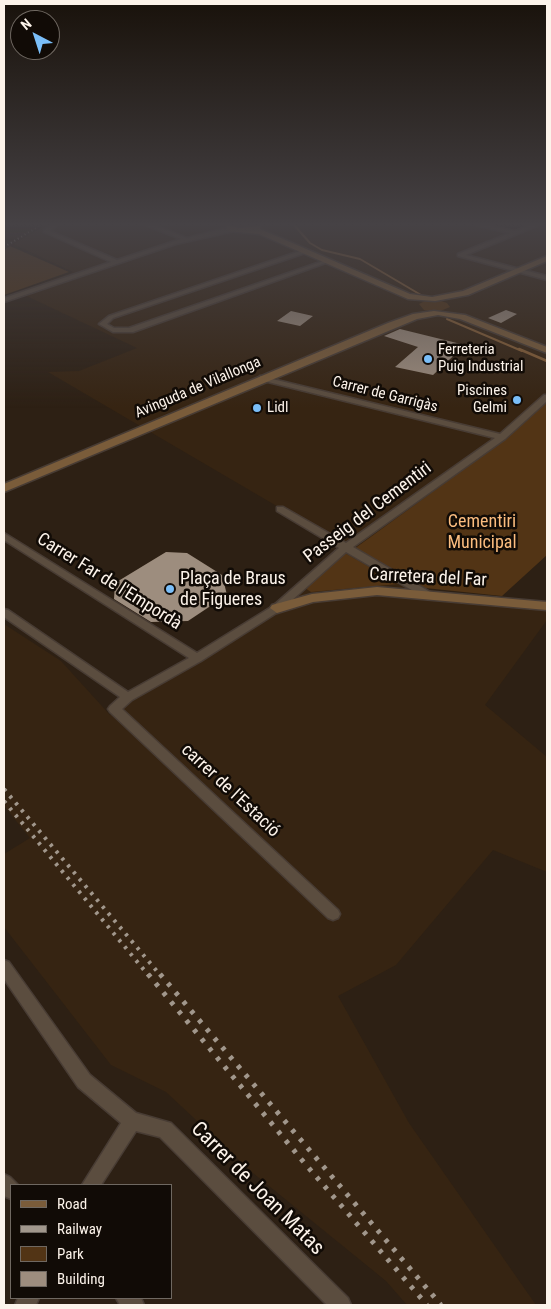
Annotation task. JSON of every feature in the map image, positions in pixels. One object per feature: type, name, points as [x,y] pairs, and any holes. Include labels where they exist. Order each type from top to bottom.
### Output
[{"type":"main road","points":[[386,286],[408,296],[448,301],[462,317]]},
{"type":"main road","points":[[454,307],[456,299],[482,286]]},
{"type":"main road","points":[[415,306],[432,298],[465,293]]},
{"type":"main road","points":[[408,296],[415,306],[438,314],[462,317],[547,350]]},
{"type":"main road","name":"Avinguda de Vilallonga","points":[[4,488],[406,319],[416,312],[415,306]]},
{"type":"main road","points":[[438,314],[454,307]]},
{"type":"main road","name":"Avinguda de Vilallonga","points":[[406,319],[438,314]]},
{"type":"main road","name":"Carretera del Far","points":[[277,608],[312,598],[377,591],[547,606]]},
{"type":"street","points":[[4,300],[45,286]]},
{"type":"street","points":[[204,286],[111,317],[103,324],[113,330],[130,330],[254,286]]},
{"type":"street","name":"Carrer de Garrigàs","points":[[263,378],[502,438]]},
{"type":"street","name":"Passeig del Cementiri","points":[[128,697],[277,608],[345,548],[502,438],[547,397]]},
{"type":"street","points":[[280,509],[426,594]]},
{"type":"street","name":"Carrer Far de l'Empordà","points":[[4,536],[196,658]]},
{"type":"street","points":[[303,585],[302,592],[312,598]]},
{"type":"street","points":[[4,612],[128,697]]},
{"type":"street","name":"carrer de l'Estació","points":[[128,697],[114,709],[333,914]]},
{"type":"street","points":[[5,970],[84,1081],[132,1121],[92,1184]]},
{"type":"street","name":"Carrer de Joan Matas","points":[[132,1121],[165,1129],[341,1305]]},
{"type":"shaded area","points":[[34,286],[547,286],[547,402],[508,437],[354,549],[440,600],[547,611],[547,620],[485,705],[547,757],[547,872],[493,850],[396,965],[338,996],[409,1123],[536,1305],[407,1305],[386,1281],[253,1173],[166,1092],[111,1065],[4,927],[4,854],[30,838],[4,806],[4,624],[61,661],[110,715],[275,613],[350,549],[48,372],[79,371],[137,348],[18,292]]},
{"type":"green space","points":[[4,286],[29,286],[4,295]]},
{"type":"green space","points":[[427,300],[441,301],[447,303],[450,307],[438,312],[424,310],[419,304]]},
{"type":"green space","name":"Cementiri Municipal","points":[[547,402],[547,555],[502,596],[425,588],[354,549],[508,437]]},
{"type":"green space","points":[[345,553],[399,584],[311,592],[305,588]]},
{"type":"building","points":[[506,310],[517,314],[501,323],[488,318]]},
{"type":"building","points":[[291,311],[313,316],[300,326],[277,321]]},
{"type":"building","name":"Ferreteria Puig Industrial","points":[[400,329],[465,345],[433,375],[395,367],[418,347],[384,336]]},
{"type":"building","name":"Plaça de Braus de Figueres","points":[[166,552],[187,553],[222,575],[227,595],[188,621],[151,622],[114,599],[115,583]]},
{"type":"waterway","points":[[406,286],[421,295]]},
{"type":"waterway","points":[[447,319],[522,351]]},
{"type":"waterway","points":[[519,349],[547,361]]},
{"type":"railway","points":[[4,789],[161,976]]},
{"type":"railway","points":[[4,801],[149,976]]},
{"type":"railway","points":[[148,974],[301,1159],[427,1305]]},
{"type":"railway","points":[[160,974],[441,1305]]},
{"type":"place","name":"Ferreteria Puig Industrial","points":[[428,359]]},
{"type":"place","name":"Piscines Gelmi","points":[[517,400]]},
{"type":"place","name":"Lidl","points":[[257,408]]},
{"type":"place","name":"Plaça de Braus de Figueres","points":[[170,589]]}]
